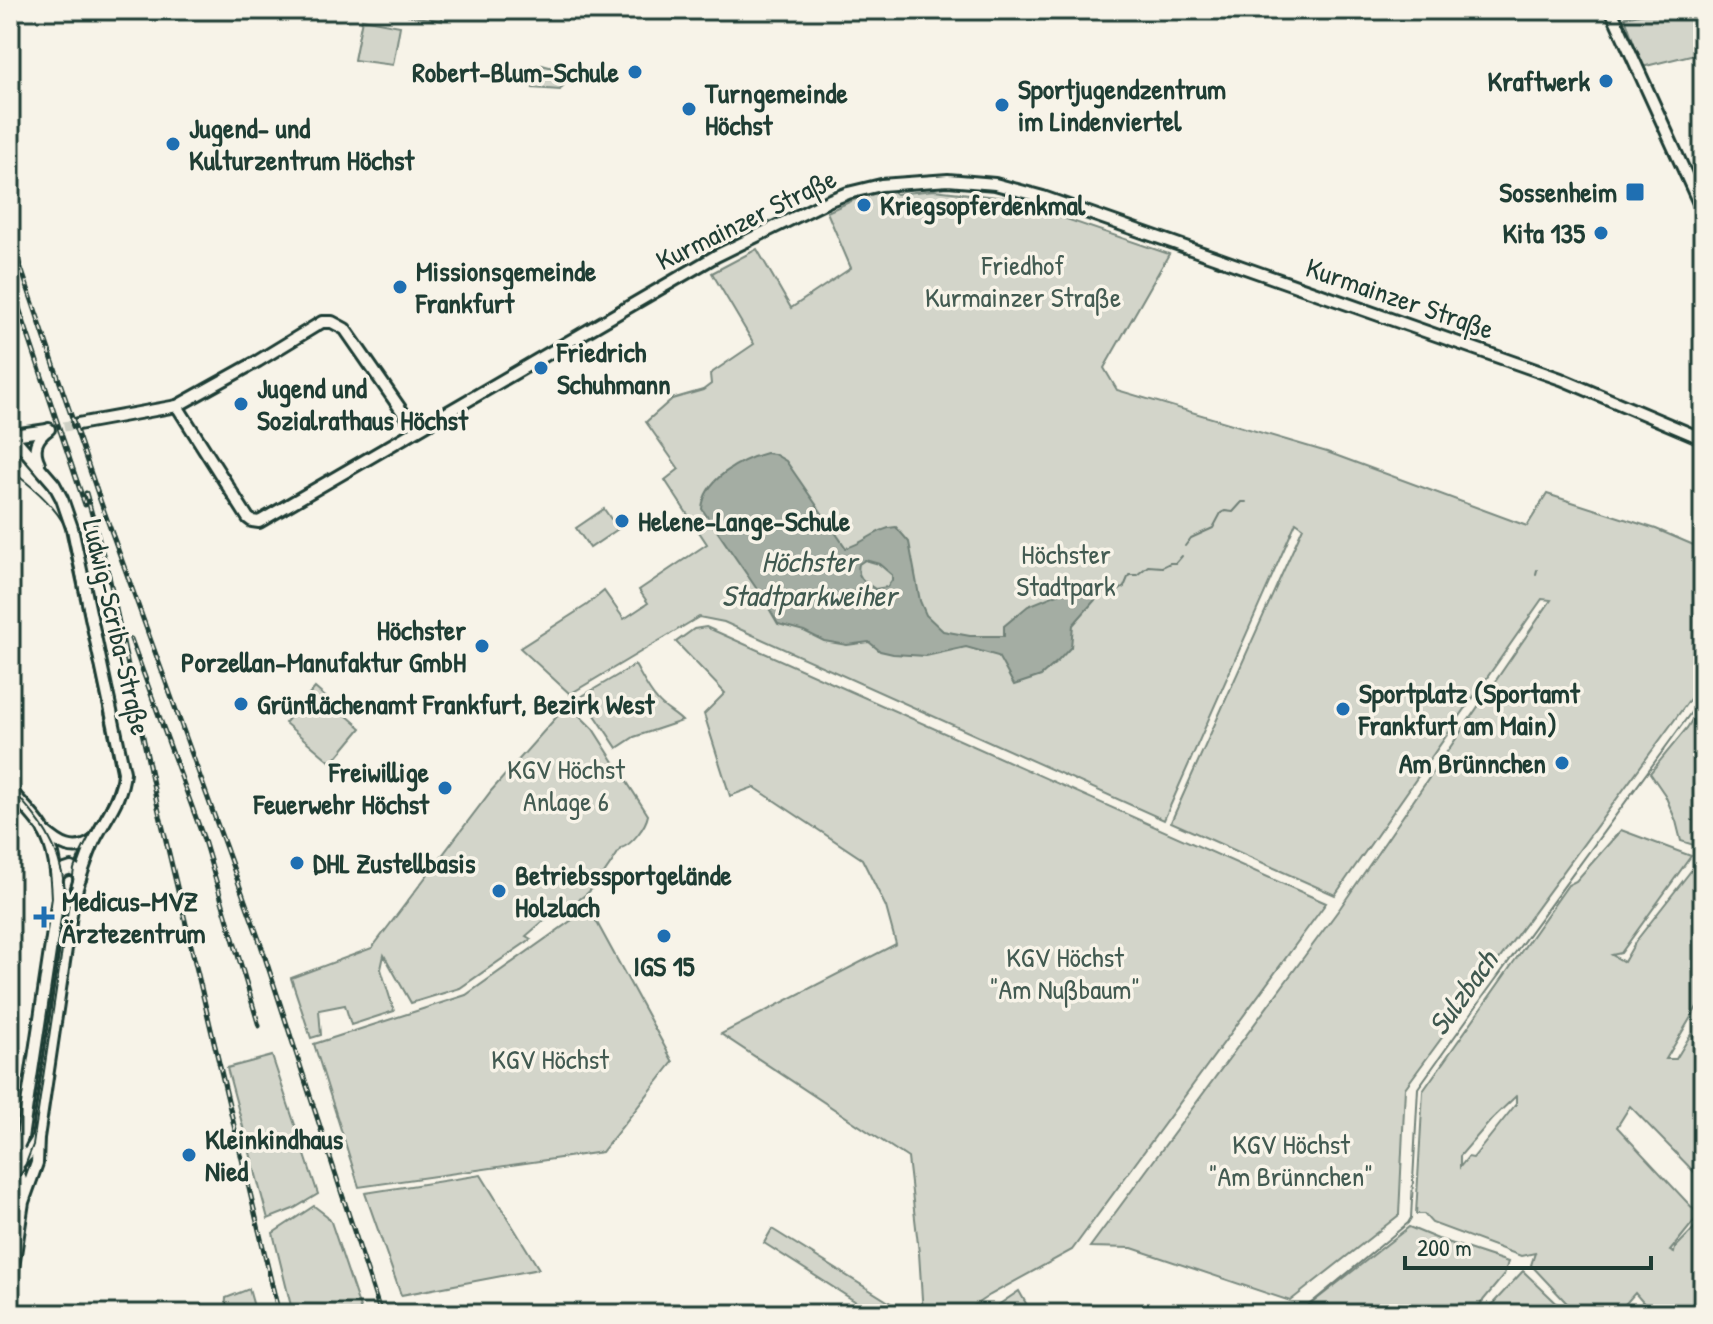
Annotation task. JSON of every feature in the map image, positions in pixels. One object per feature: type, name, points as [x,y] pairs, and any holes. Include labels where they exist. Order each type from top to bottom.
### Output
[{"type":"main road","points":[[1611,10],[1703,212]]},
{"type":"main road","name":"Kurmainzer Straße","points":[[177,406],[248,518],[256,522],[265,520],[716,256],[848,193],[881,185],[948,180],[995,184],[1043,197],[1561,379],[1703,439]]},
{"type":"main road","points":[[78,424],[177,406],[322,322],[332,322],[345,329],[406,417],[406,428],[398,441]]},
{"type":"main road","points":[[406,417],[434,421]]},
{"type":"main road","points":[[11,436],[49,429],[36,444],[36,458],[42,468]]},
{"type":"main road","name":"Ludwig-Scriba-Straße","points":[[11,436],[42,468],[58,492],[72,528],[124,772],[122,789],[95,840],[73,901],[38,1138],[37,1163],[18,1171]]},
{"type":"main road","points":[[10,790],[43,829],[60,843],[71,849],[82,848],[95,840]]},
{"type":"main road","points":[[10,1287],[25,1196],[18,1171],[22,1138],[57,908],[57,877],[43,829]]},
{"type":"main road","points":[[57,877],[71,868],[80,879]]},
{"type":"main road","points":[[18,1171],[38,1138]]},
{"type":"green space","points":[[377,10],[443,10],[442,21]]},
{"type":"green space","points":[[1659,10],[1703,10],[1703,52],[1642,67],[1625,17]]},
{"type":"green space","points":[[362,19],[400,26],[393,65],[354,60]]},
{"type":"green space","points":[[542,65],[572,73],[560,90],[533,88]]},
{"type":"green space","points":[[890,189],[896,194],[934,190],[1005,198],[1169,254],[1104,368],[1117,390],[1327,452],[1527,526],[1547,494],[1656,529],[1703,549],[1703,681],[1405,1088],[1399,1215],[1290,1301],[1132,1248],[1090,1247],[1340,908],[1551,600],[1542,599],[1335,895],[1171,822],[1303,527],[1296,522],[1164,820],[724,622],[699,617],[570,694],[520,648],[604,591],[624,619],[648,603],[639,590],[707,544],[665,480],[679,469],[646,422],[672,399],[703,390],[711,384],[710,374],[754,344],[712,273],[757,249],[791,308],[851,268],[827,212],[858,198]]},
{"type":"green space","points":[[604,509],[618,529],[590,548],[576,528]]},
{"type":"green space","name":"KGV Höchst \"Am Nußbaum\"","points":[[706,627],[1326,903],[1072,1250],[961,1314],[923,1314],[908,1158],[721,1034],[896,944],[886,907],[862,859],[754,787],[730,796],[704,714],[725,693],[676,642],[694,629]]},
{"type":"green space","points":[[635,665],[657,700],[682,721],[634,737],[617,748],[587,703],[579,698]]},
{"type":"green space","points":[[315,688],[361,728],[332,763],[285,723]]},
{"type":"green space","points":[[1703,702],[1703,848],[1681,841],[1665,795],[1650,773],[1687,728]]},
{"type":"green space","name":"KGV Höchst Anlage 6","points":[[568,704],[593,729],[648,815],[638,834],[621,848],[604,874],[582,897],[564,903],[526,936],[531,939],[460,988],[411,1003],[384,955],[381,969],[394,1011],[351,1025],[345,1005],[319,1010],[321,1035],[311,1038],[291,978],[372,948],[491,791]]},
{"type":"green space","points":[[1621,830],[1691,856],[1621,953],[1612,955],[1624,962],[1636,941],[1703,859],[1703,997],[1666,1059],[1676,1059],[1691,1034],[1703,1046],[1703,1181],[1630,1106],[1617,1127],[1699,1215],[1670,1251],[1674,1253],[1675,1248],[1703,1219],[1703,1314],[1653,1314],[1635,1293],[1619,1311],[1620,1314],[1577,1314],[1531,1265],[1535,1253],[1521,1256],[1432,1223],[1424,1214],[1416,1214],[1423,1091],[1568,885],[1576,881]],"holes":[[[1516,1096],[1516,1104],[1473,1158],[1468,1157],[1460,1167],[1460,1156]]]},
{"type":"green space","name":"KGV Höchst","points":[[589,908],[673,1062],[602,1152],[359,1187],[314,1044],[466,995]]},
{"type":"green space","points":[[272,1056],[318,1194],[268,1219],[227,1068]]},
{"type":"green space","points":[[481,1175],[539,1269],[401,1295],[365,1193]]},
{"type":"green space","points":[[16,1182],[20,1190],[10,1261],[10,1189]]},
{"type":"green space","points":[[314,1206],[331,1222],[362,1314],[293,1314],[273,1233]]},
{"type":"green space","points":[[1409,1227],[1508,1262],[1504,1275],[1472,1314],[1298,1314]]},
{"type":"green space","points":[[772,1229],[908,1314],[875,1314],[764,1243]]},
{"type":"green space","points":[[1523,1271],[1568,1314],[1483,1314]]},
{"type":"green space","points":[[249,1289],[256,1314],[225,1314],[226,1298]]},
{"type":"green space","points":[[1019,1291],[1032,1314],[985,1314]]},
{"type":"water","name":"Höchster Stadtparkweiher","points":[[774,454],[786,461],[846,548],[896,527],[909,542],[920,601],[926,615],[943,631],[970,636],[1004,636],[1004,626],[1028,606],[1078,589],[1102,592],[1073,625],[1071,647],[1059,660],[1041,676],[1014,685],[998,656],[966,647],[926,656],[893,654],[880,651],[869,642],[847,645],[824,641],[804,631],[778,624],[702,509],[704,498],[716,480],[756,456]],"holes":[[[865,560],[879,564],[892,575],[892,580],[887,587],[875,589],[864,581],[858,569]]]},
{"type":"waterway","points":[[1185,546],[1191,538],[1213,528],[1221,513],[1233,512],[1242,502],[1246,502]]},
{"type":"waterway","points":[[1111,593],[1124,587],[1129,575],[1137,575],[1148,566],[1162,567],[1176,563],[1182,556]]},
{"type":"waterway","points":[[1536,574],[1537,570]]},
{"type":"waterway","name":"Sulzbach","points":[[1298,1314],[1408,1223],[1411,1218],[1418,1088],[1703,696]]},
{"type":"tunnel","points":[[49,429],[78,424]]},
{"type":"tram line","points":[[10,470],[50,504],[67,530],[116,772],[105,807],[74,869],[33,1145],[23,1171],[10,1186]]},
{"type":"tram line","points":[[10,787],[47,834],[58,859],[65,890]]},
{"type":"railway","points":[[10,236],[100,500],[261,945],[381,1314]]},
{"type":"railway","points":[[10,281],[85,505]]},
{"type":"railway","points":[[86,493],[109,576],[157,803],[279,1314]]},
{"type":"railway","points":[[131,639],[203,837],[259,1026]]},
{"type":"place","name":"Robert-Blum-Schule","points":[[635,72]]},
{"type":"place","name":"Kraftwerk","points":[[1606,81]]},
{"type":"place","name":"Sportjugendzentrum im Lindenviertel","points":[[1002,105]]},
{"type":"place","name":"Turngemeinde Höchst","points":[[689,109]]},
{"type":"place","name":"Jugend- und Kulturzentrum Höchst","points":[[173,144]]},
{"type":"place","name":"Sossenheim","points":[[1635,192]]},
{"type":"place","name":"Kriegsopferdenkmal","points":[[864,205]]},
{"type":"place","name":"Kita 135","points":[[1601,233]]},
{"type":"place","name":"Missionsgemeinde Frankfurt","points":[[400,287]]},
{"type":"place","name":"Friedrich Schuhmann","points":[[541,368]]},
{"type":"place","name":"Jugend und Sozialrathaus Höchst","points":[[241,404]]},
{"type":"place","name":"Helene-Lange-Schule","points":[[622,521]]},
{"type":"place","name":"Höchster Porzellan-Manufaktur GmbH","points":[[482,646]]},
{"type":"place","name":"Grünflächenamt Frankfurt, Bezirk West","points":[[241,704]]},
{"type":"place","name":"Sportplatz (Sportamt Frankfurt am Main)","points":[[1343,709]]},
{"type":"place","name":"Am Brünnchen","points":[[1562,763]]},
{"type":"place","name":"Freiwillige Feuerwehr Höchst","points":[[445,788]]},
{"type":"place","name":"DHL Zustellbasis","points":[[297,863]]},
{"type":"place","name":"Betriebssportgelände Holzlach","points":[[499,891]]},
{"type":"place","name":"Medicus-MVZ Ärztezentrum","points":[[44,917]]},
{"type":"place","name":"IGS 15","points":[[664,936]]},
{"type":"place","name":"Kleinkindhaus Nied","points":[[189,1155]]},
{"type":"park label","name":"Friedhof Kurmainzer Straße","points":[[1023,281]]},
{"type":"park label","name":"Höchster Stadtpark","points":[[1066,570]]},
{"type":"park label","name":"KGV Höchst \"Am Brünnchen\"","points":[[1291,1160]]}]
